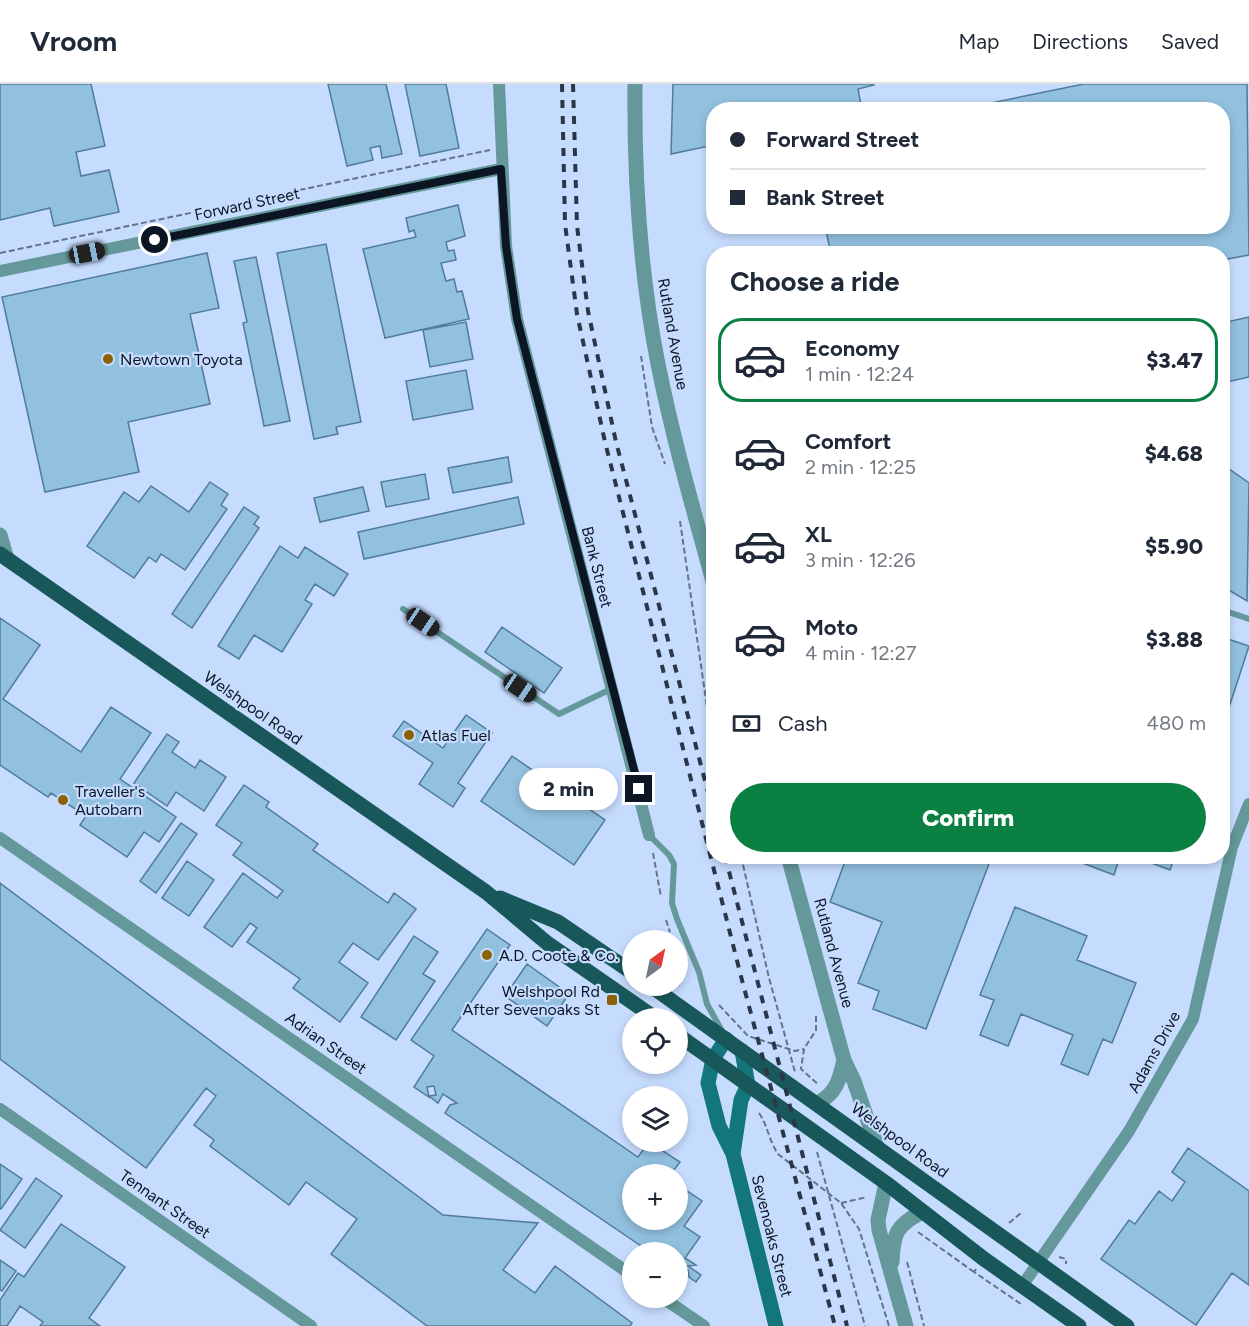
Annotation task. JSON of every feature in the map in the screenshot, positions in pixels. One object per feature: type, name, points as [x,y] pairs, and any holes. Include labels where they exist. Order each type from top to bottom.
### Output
[{"type":"main road","name":"Welshpool Road","points":[[4,556],[486,892],[547,943],[641,1008]]},
{"type":"main road","name":"Welshpool Road","points":[[486,892],[558,922],[622,966]]},
{"type":"main road","name":"Welshpool Road","points":[[665,996],[876,1144],[1127,1326]]},
{"type":"main road","name":"Sevenoaks Street","points":[[726,1039],[713,1059],[708,1083],[719,1126],[733,1154],[776,1326]]},
{"type":"main road","points":[[688,1042],[886,1183],[922,1212],[1079,1326]]},
{"type":"main road","name":"Sevenoaks Street","points":[[733,1154],[741,1100],[748,1085],[742,1051]]},
{"type":"street","name":"Bank Street","points":[[499,84],[501,169],[507,256],[517,319],[649,835]]},
{"type":"street","name":"Rutland Avenue","points":[[635,84],[639,222],[656,353],[681,465],[706,556]]},
{"type":"street","name":"Forward Street","points":[[0,271],[501,169]]},
{"type":"street","points":[[0,535],[4,556]]},
{"type":"street","name":"Adams Drive","points":[[1230,856],[1249,804]]},
{"type":"street","name":"Adrian Street","points":[[0,838],[622,1268]]},
{"type":"street","name":"Rutland Avenue","points":[[791,864],[844,1059],[855,1081],[876,1144]]},
{"type":"street","name":"Adams Drive","points":[[1022,1286],[1129,1131],[1193,1019],[1228,864]]},
{"type":"street","points":[[817,1103],[832,1094],[844,1059]]},
{"type":"street","name":"Tennant Street","points":[[0,1109],[311,1326]]},
{"type":"street","points":[[886,1183],[878,1220],[906,1326]]},
{"type":"street","points":[[892,1271],[894,1237],[904,1222],[922,1212]]},
{"type":"street","points":[[678,1308],[704,1326]]},
{"type":"lane","points":[[403,609],[559,714],[612,688]]},
{"type":"lane","points":[[1230,613],[1249,619]]},
{"type":"lane","name":"Bank Street","points":[[649,835],[669,855],[674,864],[672,903],[699,972],[706,1000],[726,1039]]},
{"type":"path","points":[[0,253],[490,150],[489,141]]},
{"type":"path","points":[[649,835],[663,902]]},
{"type":"path","points":[[743,864],[769,978]]},
{"type":"path","points":[[665,914],[671,930]]},
{"type":"path","points":[[706,1000],[720,1005],[748,1036],[795,1051],[804,1049]]},
{"type":"path","points":[[816,1014],[815,1033],[804,1049],[801,1069],[811,1080],[832,1094]]},
{"type":"path","points":[[759,1113],[768,1126],[771,1143],[778,1154],[841,1203],[859,1229],[889,1326]]},
{"type":"path","points":[[904,1222],[974,1272]]},
{"type":"path","points":[[906,1257],[924,1326]]},
{"type":"building","points":[[0,84],[91,84],[105,146],[76,152],[81,176],[109,170],[119,212],[54,226],[50,208],[0,220]]},
{"type":"building","points":[[328,84],[386,84],[402,154],[382,158],[380,146],[370,148],[373,160],[347,166]]},
{"type":"building","points":[[405,84],[446,84],[459,148],[420,156]]},
{"type":"building","points":[[673,84],[874,84],[858,89],[860,102],[706,102],[706,147],[671,154]]},
{"type":"building","points":[[1084,84],[1247,84],[1249,255],[1230,259],[1230,246],[829,246],[827,234],[1230,234],[1230,102],[995,102]]},
{"type":"building","points":[[458,205],[465,236],[446,242],[448,251],[454,250],[456,260],[441,263],[446,281],[454,279],[457,292],[462,291],[469,319],[385,338],[363,249],[416,237],[414,230],[409,232],[406,218]]},
{"type":"building","points":[[326,244],[361,422],[336,427],[338,434],[314,439],[277,253]]},
{"type":"building","name":"Newtown Toyota","points":[[207,253],[219,308],[190,314],[210,404],[128,422],[139,472],[45,492],[2,297]]},
{"type":"building","points":[[256,257],[290,421],[264,426],[243,323],[247,322],[234,261]]},
{"type":"building","points":[[1249,317],[1249,377],[1230,381],[1230,321]]},
{"type":"building","points":[[466,322],[473,359],[430,367],[423,330]]},
{"type":"building","points":[[466,370],[473,409],[413,420],[406,381]]},
{"type":"building","points":[[508,457],[512,482],[453,493],[448,468]]},
{"type":"building","points":[[1230,470],[1249,483],[1247,601],[1230,591]]},
{"type":"building","points":[[425,474],[429,499],[386,507],[381,482]]},
{"type":"building","points":[[210,482],[228,494],[221,505],[227,509],[185,570],[161,554],[156,562],[149,557],[134,578],[87,546],[124,492],[139,502],[151,486],[189,512]]},
{"type":"building","points":[[363,487],[369,511],[320,522],[314,498]]},
{"type":"building","points":[[518,497],[524,524],[364,559],[358,532]]},
{"type":"building","points":[[244,507],[259,517],[254,524],[259,528],[192,628],[172,614]]},
{"type":"building","points":[[280,546],[298,558],[305,547],[348,574],[334,596],[315,584],[305,600],[312,604],[282,652],[254,635],[239,659],[218,646]]},
{"type":"building","points":[[0,618],[40,645],[3,699],[81,752],[111,707],[151,733],[120,779],[176,817],[159,842],[144,832],[127,857],[80,825],[86,816],[51,793],[48,797],[0,765]]},
{"type":"building","points":[[502,627],[562,668],[544,693],[485,652]]},
{"type":"building","points":[[1230,640],[1249,646],[1230,704]]},
{"type":"building","points":[[466,715],[492,733],[458,783],[465,788],[453,807],[419,784],[433,763],[393,736],[404,721],[443,748]]},
{"type":"building","points":[[167,734],[179,742],[172,752],[195,768],[200,760],[226,777],[204,811],[176,792],[167,806],[134,783]]},
{"type":"building","points":[[512,756],[605,820],[574,865],[481,801]]},
{"type":"building","points":[[244,785],[269,802],[266,807],[318,844],[313,850],[388,903],[394,893],[416,909],[378,960],[353,943],[339,962],[368,983],[340,1022],[293,988],[300,979],[247,942],[257,928],[250,923],[232,947],[204,927],[243,873],[277,898],[283,891],[233,855],[242,843],[216,825]]},
{"type":"building","points":[[181,823],[197,834],[156,893],[140,881]]},
{"type":"building","points":[[187,861],[214,880],[189,916],[162,898]]},
{"type":"building","points":[[844,864],[989,864],[926,1029],[873,1009],[879,991],[858,983],[882,922],[830,902]]},
{"type":"building","points":[[1085,864],[1117,864],[1114,875]]},
{"type":"building","points":[[1154,864],[1172,864],[1170,870]]},
{"type":"building","points":[[0,883],[443,1215],[538,1223],[503,1270],[535,1293],[555,1266],[632,1323],[630,1326],[427,1326],[331,1254],[357,1219],[306,1182],[289,1205],[210,1146],[214,1140],[194,1125],[216,1096],[206,1088],[146,1168],[0,1059]]},
{"type":"building","points":[[1015,907],[1087,936],[1077,960],[1136,983],[1112,1043],[1103,1039],[1088,1075],[1061,1064],[1073,1035],[1021,1014],[1008,1046],[980,1035],[994,1000],[980,995]]},
{"type":"building","points":[[487,929],[510,945],[452,1030],[622,1146],[622,1152],[631,1152],[638,1157],[642,1152],[664,1152],[680,1162],[678,1164],[622,1164],[622,1230],[688,1229],[700,1237],[688,1254],[688,1242],[635,1242],[445,1113],[450,1105],[457,1103],[443,1094],[438,1103],[429,1096],[436,1095],[434,1086],[427,1087],[429,1097],[414,1087],[434,1056],[411,1040]]},
{"type":"building","points":[[414,936],[438,952],[423,974],[435,981],[396,1040],[361,1017]]},
{"type":"building","points":[[527,964],[569,994],[547,1026],[505,996]]},
{"type":"building","points":[[1188,1148],[1249,1191],[1249,1285],[1232,1273],[1196,1325],[1101,1259],[1129,1220],[1135,1224],[1159,1191],[1172,1201],[1185,1182],[1172,1172]]},
{"type":"building","points":[[0,1164],[22,1179],[1,1209],[0,1209]]},
{"type":"building","points":[[36,1178],[62,1196],[25,1248],[0,1230]]},
{"type":"building","points":[[688,1192],[702,1201],[688,1220]]},
{"type":"building","points":[[61,1224],[125,1267],[89,1318],[100,1326],[40,1326],[43,1322],[20,1306],[7,1326],[0,1326],[0,1300],[18,1273],[24,1277]]},
{"type":"building","points":[[0,1260],[16,1271],[2,1291],[0,1290]]},
{"type":"building","points":[[688,1260],[696,1265],[688,1266]]},
{"type":"building","points":[[688,1266],[701,1275],[696,1282],[689,1277]]},
{"type":"railway","points":[[562,84],[565,224],[577,314],[605,442],[706,839]]},
{"type":"railway","points":[[573,84],[577,226],[588,311],[616,442],[706,785]]},
{"type":"railway","points":[[712,864],[835,1326]]},
{"type":"railway","points":[[727,864],[847,1326]]},
{"type":"place","name":"Newtown Toyota","points":[[108,359]]},
{"type":"place","name":"Atlas Fuel","points":[[409,735]]},
{"type":"place","name":"Traveller's Autobarn","points":[[63,800]]},
{"type":"place","name":"A.D. Coote & Co.","points":[[487,955]]},
{"type":"place","name":"Welshpool Rd After Sevenoaks St","points":[[612,1000]]},
{"type":"route","points":[[155,240],[501,169],[510,284],[517,319],[639,789]]}]
